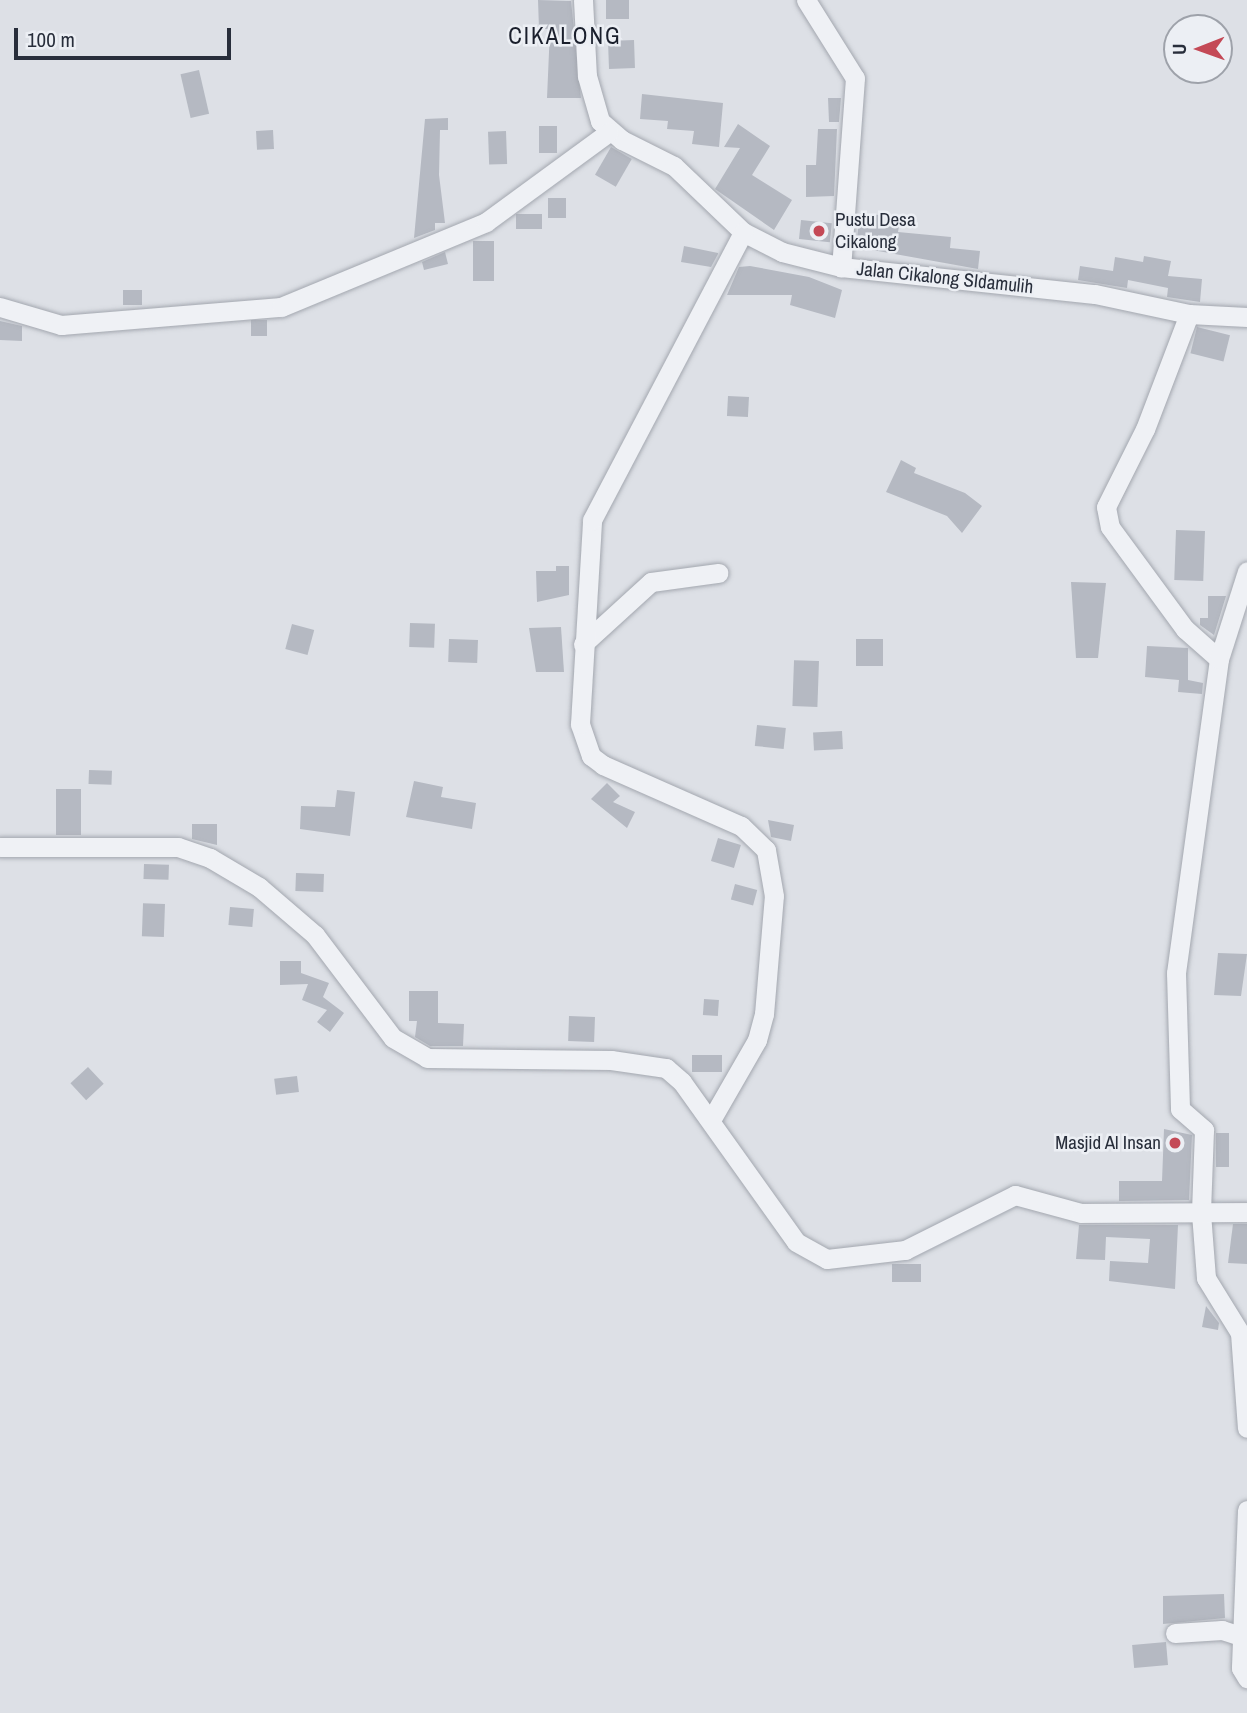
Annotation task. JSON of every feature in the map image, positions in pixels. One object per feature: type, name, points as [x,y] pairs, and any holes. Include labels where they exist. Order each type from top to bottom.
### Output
[{"type":"street","points":[[0,307],[61,325],[281,307],[486,222],[608,132],[600,121],[587,76],[583,0]]},
{"type":"street","points":[[806,0],[855,78],[841,267]]},
{"type":"street","name":"Jalan Cikalong SIdamulih","points":[[608,132],[674,166],[743,232],[792,255],[841,267],[1095,294],[1189,314],[1247,317]]},
{"type":"street","points":[[711,1120],[757,1040],[764,1014],[774,896],[769,861],[756,835],[741,826],[590,756],[580,724],[592,520],[743,232]]},
{"type":"street","points":[[1189,314],[1145,429],[1106,507],[1107,517],[1185,629],[1219,659]]},
{"type":"street","points":[[1247,571],[1219,659],[1176,973],[1180,1109],[1204,1130],[1201,1213],[1206,1278],[1240,1333],[1247,1428]]},
{"type":"street","points":[[583,643],[651,582],[718,573]]},
{"type":"street","points":[[0,848],[190,849],[239,873],[315,936],[362,1001],[412,1051],[438,1060],[648,1062],[682,1082],[796,1242],[827,1259],[905,1250],[1015,1195],[1081,1213],[1247,1212]]},
{"type":"street","points":[[1247,1510],[1241,1668],[1247,1678]]},
{"type":"street","points":[[1175,1633],[1222,1630],[1243,1637]]},
{"type":"building","points":[[538,0],[571,1],[581,98],[547,98],[550,29],[539,29]]},
{"type":"building","points":[[606,0],[629,0],[629,19],[606,19]]},
{"type":"building","points":[[634,40],[635,68],[609,69],[608,41]]},
{"type":"building","points":[[199,70],[209,114],[191,118],[180,74]]},
{"type":"building","points":[[642,94],[723,103],[719,147],[692,144],[694,131],[667,129],[668,121],[640,119]]},
{"type":"building","points":[[828,98],[841,98],[839,122],[829,122]]},
{"type":"building","points":[[448,118],[448,130],[440,130],[439,175],[445,223],[435,223],[435,230],[414,238],[425,119]]},
{"type":"building","points":[[738,124],[770,146],[752,175],[792,200],[774,230],[715,189],[740,148],[724,147]]},
{"type":"building","points":[[539,126],[557,126],[557,153],[539,153]]},
{"type":"building","points":[[818,129],[837,129],[834,196],[806,197],[806,165],[816,165]]},
{"type":"building","points":[[273,130],[274,149],[257,150],[256,131]]},
{"type":"building","points":[[506,131],[507,164],[489,165],[488,132]]},
{"type":"building","points":[[611,147],[632,159],[616,187],[595,175]]},
{"type":"building","points":[[548,198],[566,198],[566,218],[548,218]]},
{"type":"building","points":[[860,213],[879,215],[878,224],[899,226],[898,232],[951,237],[950,248],[980,251],[978,269],[856,247]]},
{"type":"building","points":[[516,214],[542,214],[542,229],[516,229]]},
{"type":"building","name":"Pustu Desa Cikalong","points":[[801,220],[832,223],[830,242],[799,239]]},
{"type":"building","points":[[473,241],[494,241],[494,281],[473,281]]},
{"type":"building","points":[[684,246],[718,254],[711,267],[681,262]]},
{"type":"building","points":[[445,252],[448,264],[424,270],[422,262]]},
{"type":"building","points":[[1144,256],[1171,261],[1168,276],[1202,279],[1200,302],[1167,297],[1168,288],[1128,280],[1127,288],[1078,280],[1080,266],[1113,271],[1115,257],[1143,262]]},
{"type":"building","points":[[750,266],[809,277],[842,290],[835,318],[790,305],[792,295],[727,295],[739,267]]},
{"type":"building","points":[[123,290],[142,290],[142,305],[123,305]]},
{"type":"building","points":[[251,320],[267,320],[267,336],[251,336]]},
{"type":"building","points":[[0,321],[22,326],[22,341],[0,340]]},
{"type":"building","points":[[1197,327],[1230,335],[1223,361],[1190,353]]},
{"type":"building","points":[[728,396],[749,397],[748,417],[727,416]]},
{"type":"building","points":[[901,460],[916,468],[914,473],[965,493],[982,506],[962,533],[947,516],[886,492]]},
{"type":"building","points":[[1176,530],[1205,531],[1203,581],[1174,580]]},
{"type":"building","points":[[556,566],[569,566],[569,595],[537,602],[536,571],[556,571]]},
{"type":"building","points":[[1071,582],[1106,583],[1098,658],[1076,658]]},
{"type":"building","points":[[1208,596],[1226,596],[1214,635],[1200,625],[1200,618],[1208,618]]},
{"type":"building","points":[[410,623],[435,624],[434,648],[409,647]]},
{"type":"building","points":[[292,624],[314,630],[307,655],[285,649]]},
{"type":"building","points":[[561,627],[564,672],[536,672],[529,628]]},
{"type":"building","points":[[449,639],[478,640],[477,663],[448,662]]},
{"type":"building","points":[[856,639],[883,639],[883,666],[856,666]]},
{"type":"building","points":[[1147,646],[1188,648],[1188,680],[1203,683],[1202,694],[1178,692],[1179,680],[1145,677]]},
{"type":"building","points":[[794,660],[819,661],[817,707],[792,706]]},
{"type":"building","points":[[757,725],[786,728],[784,749],[755,746]]},
{"type":"building","points":[[842,731],[843,749],[814,750],[813,733]]},
{"type":"building","points":[[89,770],[112,771],[111,785],[89,784]]},
{"type":"building","points":[[414,781],[443,787],[441,797],[476,803],[472,829],[406,817]]},
{"type":"building","points":[[607,783],[620,796],[613,802],[635,812],[627,828],[591,799]]},
{"type":"building","points":[[56,789],[81,789],[81,835],[56,835]]},
{"type":"building","points":[[337,790],[355,792],[350,836],[300,829],[301,806],[335,807]]},
{"type":"building","points":[[768,820],[794,825],[791,841],[771,837]]},
{"type":"building","points":[[192,824],[217,824],[217,845],[192,839]]},
{"type":"building","points":[[718,838],[741,845],[734,868],[711,861]]},
{"type":"building","points":[[144,864],[169,865],[168,880],[143,879]]},
{"type":"building","points":[[296,873],[324,874],[323,892],[295,891]]},
{"type":"building","points":[[735,884],[757,890],[753,905],[731,899]]},
{"type":"building","points":[[143,903],[165,904],[164,937],[142,936]]},
{"type":"building","points":[[230,907],[254,909],[252,927],[228,925]]},
{"type":"building","points":[[1218,953],[1247,954],[1241,996],[1214,995]]},
{"type":"building","points":[[280,961],[301,961],[301,973],[329,983],[323,997],[344,1013],[330,1032],[317,1022],[327,1010],[302,1000],[308,984],[280,985]]},
{"type":"building","points":[[409,991],[438,991],[438,1023],[464,1024],[463,1046],[430,1046],[415,1037],[417,1021],[409,1021]]},
{"type":"building","points":[[704,999],[719,1000],[718,1016],[703,1015]]},
{"type":"building","points":[[569,1016],[595,1017],[594,1042],[568,1041]]},
{"type":"building","points":[[692,1055],[722,1055],[722,1072],[692,1072]]},
{"type":"building","points":[[88,1067],[104,1084],[86,1100],[70,1083]]},
{"type":"building","points":[[297,1076],[299,1092],[276,1095],[274,1079]]},
{"type":"building","points":[[1164,1129],[1192,1135],[1189,1200],[1119,1201],[1119,1181],[1162,1181]]},
{"type":"building","points":[[1216,1133],[1229,1133],[1229,1167],[1216,1167]]},
{"type":"building","points":[[1233,1224],[1247,1224],[1247,1264],[1228,1263]]},
{"type":"building","points":[[1079,1225],[1178,1225],[1175,1289],[1109,1281],[1110,1261],[1148,1263],[1150,1239],[1106,1237],[1105,1260],[1076,1259]]},
{"type":"building","points":[[892,1264],[921,1264],[921,1282],[892,1282]]},
{"type":"building","points":[[1206,1306],[1219,1323],[1218,1330],[1202,1327]]},
{"type":"building","points":[[1224,1594],[1225,1618],[1163,1624],[1163,1596]]},
{"type":"building","points":[[1166,1642],[1168,1665],[1134,1668],[1132,1645]]},
{"type":"place","name":"Pustu Desa Cikalong","points":[[819,231]]},
{"type":"place","name":"Masjid Al Insan","points":[[1175,1143]]},
{"type":"district","name":"CIKALONG","points":[[565,36]]}]
